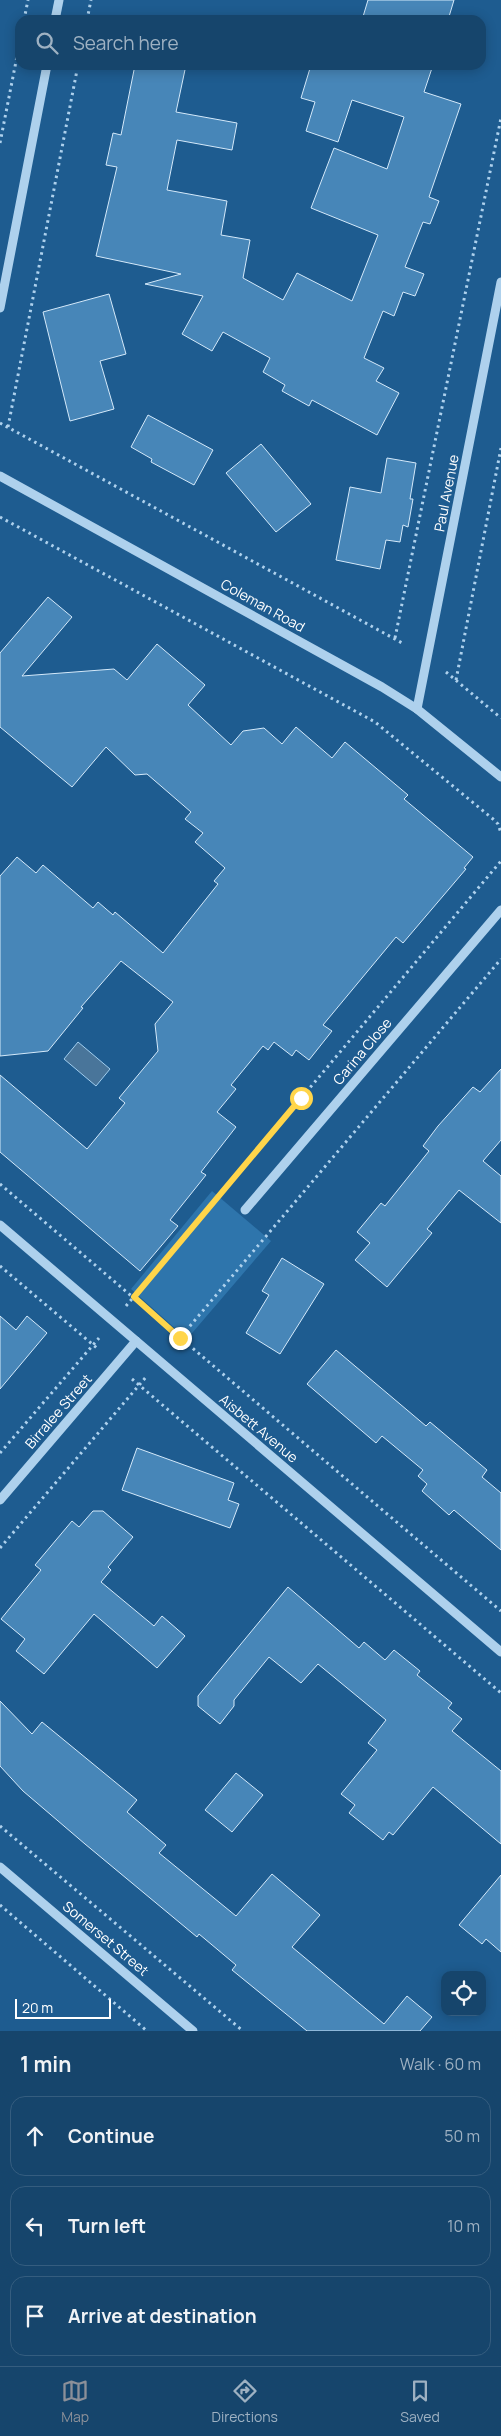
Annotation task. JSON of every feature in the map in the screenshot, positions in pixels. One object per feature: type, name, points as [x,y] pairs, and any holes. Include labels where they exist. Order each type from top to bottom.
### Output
[{"type":"street","points":[[56,15],[59,0]]},
{"type":"street","points":[[0,308],[46,70]]},
{"type":"street","name":"Paul Avenue","points":[[417,710],[501,282]]},
{"type":"street","name":"Coleman Road","points":[[0,476],[356,671],[417,710],[501,777]]},
{"type":"street","name":"Carina Close","points":[[245,1210],[501,910]]},
{"type":"street","name":"Aisbett Avenue","points":[[0,1225],[501,1652]]},
{"type":"street","name":"Birralee Street","points":[[0,1500],[136,1341]]},
{"type":"street","name":"Somerset Street","points":[[0,1867],[193,2031]]},
{"type":"path","points":[[25,15],[28,0]]},
{"type":"path","points":[[88,15],[91,0]]},
{"type":"path","points":[[0,143],[15,66]]},
{"type":"path","points":[[8,427],[77,70]]},
{"type":"path","points":[[395,638],[501,118]]},
{"type":"path","points":[[0,423],[404,644]]},
{"type":"path","points":[[456,680],[501,448]]},
{"type":"path","points":[[0,517],[374,722],[493,819],[498,824],[501,833]]},
{"type":"path","points":[[443,669],[501,718]]},
{"type":"path","points":[[124,1309],[501,861]]},
{"type":"path","points":[[170,1350],[501,959]]},
{"type":"path","points":[[0,1184],[501,1612]]},
{"type":"path","points":[[0,1266],[98,1349]]},
{"type":"path","points":[[0,1453],[99,1338]]},
{"type":"path","points":[[132,1378],[501,1693]]},
{"type":"path","points":[[0,1548],[146,1378]]},
{"type":"path","points":[[0,1826],[243,2031]]},
{"type":"path","points":[[0,1906],[147,2031]]},
{"type":"shaded area","points":[[78,1042],[110,1069],[96,1086],[64,1059]]},
{"type":"shaded area","points":[[212,1191],[271,1241],[187,1339],[131,1289]]},
{"type":"building","points":[[368,0],[454,0],[450,15],[364,15]]},
{"type":"building","points":[[134,70],[185,70],[176,112],[237,123],[232,150],[177,140],[167,190],[227,201],[221,235],[250,240],[243,278],[283,300],[297,273],[352,301],[378,235],[311,208],[334,148],[387,169],[404,117],[352,100],[338,142],[306,131],[315,102],[301,98],[309,70],[431,70],[424,92],[461,104],[429,197],[439,201],[430,224],[423,222],[405,267],[424,274],[415,296],[403,292],[394,316],[383,311],[364,358],[384,368],[376,381],[399,393],[377,435],[312,400],[309,406],[282,391],[285,385],[263,372],[270,358],[223,332],[212,351],[182,334],[203,296],[145,284],[181,274],[96,256],[117,167],[106,165],[113,133],[121,135]]},
{"type":"building","points":[[109,294],[126,354],[100,361],[114,409],[70,421],[43,312]]},
{"type":"building","points":[[148,415],[213,450],[194,485],[151,462],[152,459],[131,447]]},
{"type":"building","points":[[261,444],[311,504],[276,532],[226,473]]},
{"type":"building","points":[[387,458],[416,463],[408,527],[403,525],[400,542],[386,540],[380,569],[336,560],[350,487],[381,493]]},
{"type":"building","points":[[48,597],[72,617],[22,676],[114,669],[127,680],[157,644],[205,685],[188,705],[231,745],[243,731],[264,728],[282,744],[296,727],[332,758],[345,742],[408,795],[404,799],[473,857],[464,868],[466,869],[403,943],[396,937],[323,1025],[332,1031],[309,1060],[296,1050],[292,1056],[274,1042],[268,1050],[263,1046],[231,1085],[236,1089],[217,1112],[236,1127],[201,1172],[206,1175],[170,1220],[178,1226],[140,1271],[0,1152],[0,1075],[87,1149],[125,1103],[119,1098],[158,1051],[155,1024],[173,1002],[121,961],[81,1007],[83,1008],[48,1051],[0,1056],[0,876],[17,857],[36,873],[43,865],[93,908],[98,902],[113,915],[115,912],[163,953],[218,884],[214,881],[225,868],[195,842],[203,833],[185,819],[191,812],[147,774],[135,775],[106,747],[72,787],[0,727],[0,653]]},
{"type":"building","points":[[501,1069],[501,1140],[483,1161],[501,1176],[501,1223],[459,1190],[427,1229],[432,1233],[387,1287],[355,1260],[370,1243],[357,1232],[381,1203],[385,1206],[429,1151],[423,1146],[438,1126],[473,1087],[480,1092]]},
{"type":"building","points":[[282,1258],[324,1284],[280,1354],[246,1333],[269,1295],[262,1291]]},
{"type":"building","points":[[0,1316],[16,1330],[27,1316],[47,1333],[0,1389]]},
{"type":"building","points":[[336,1350],[426,1426],[430,1422],[487,1470],[482,1477],[501,1493],[501,1550],[454,1510],[449,1515],[422,1491],[427,1484],[418,1476],[423,1470],[382,1436],[376,1443],[307,1384]]},
{"type":"building","points":[[137,1448],[234,1483],[228,1500],[239,1504],[230,1528],[122,1490]]},
{"type":"building","points":[[93,1511],[103,1511],[133,1537],[108,1567],[111,1570],[101,1582],[154,1626],[162,1616],[185,1636],[157,1668],[94,1614],[44,1674],[16,1651],[25,1639],[1,1619],[41,1570],[35,1565],[72,1521],[79,1527]]},
{"type":"building","points":[[288,1587],[359,1648],[364,1642],[385,1660],[394,1650],[420,1671],[417,1675],[452,1703],[448,1708],[462,1719],[452,1731],[501,1771],[501,1844],[433,1787],[393,1835],[389,1832],[383,1840],[349,1813],[355,1805],[341,1794],[377,1750],[368,1743],[386,1720],[318,1664],[301,1683],[269,1657],[234,1700],[234,1706],[220,1724],[198,1706],[198,1696]]},
{"type":"building","points":[[0,1701],[32,1734],[42,1722],[137,1800],[127,1812],[166,1845],[159,1853],[236,1916],[272,1874],[320,1915],[292,1947],[384,2024],[407,1996],[432,2017],[420,2031],[307,2031],[232,1970],[236,1965],[199,1934],[197,1937],[23,1791],[0,1766]]},
{"type":"building","points":[[236,1773],[263,1795],[232,1832],[205,1810]]},
{"type":"building","points":[[501,1875],[501,1952],[486,1939],[482,1944],[459,1925]]},
{"type":"route","points":[[180,1338],[134,1297],[301,1098]]}]
